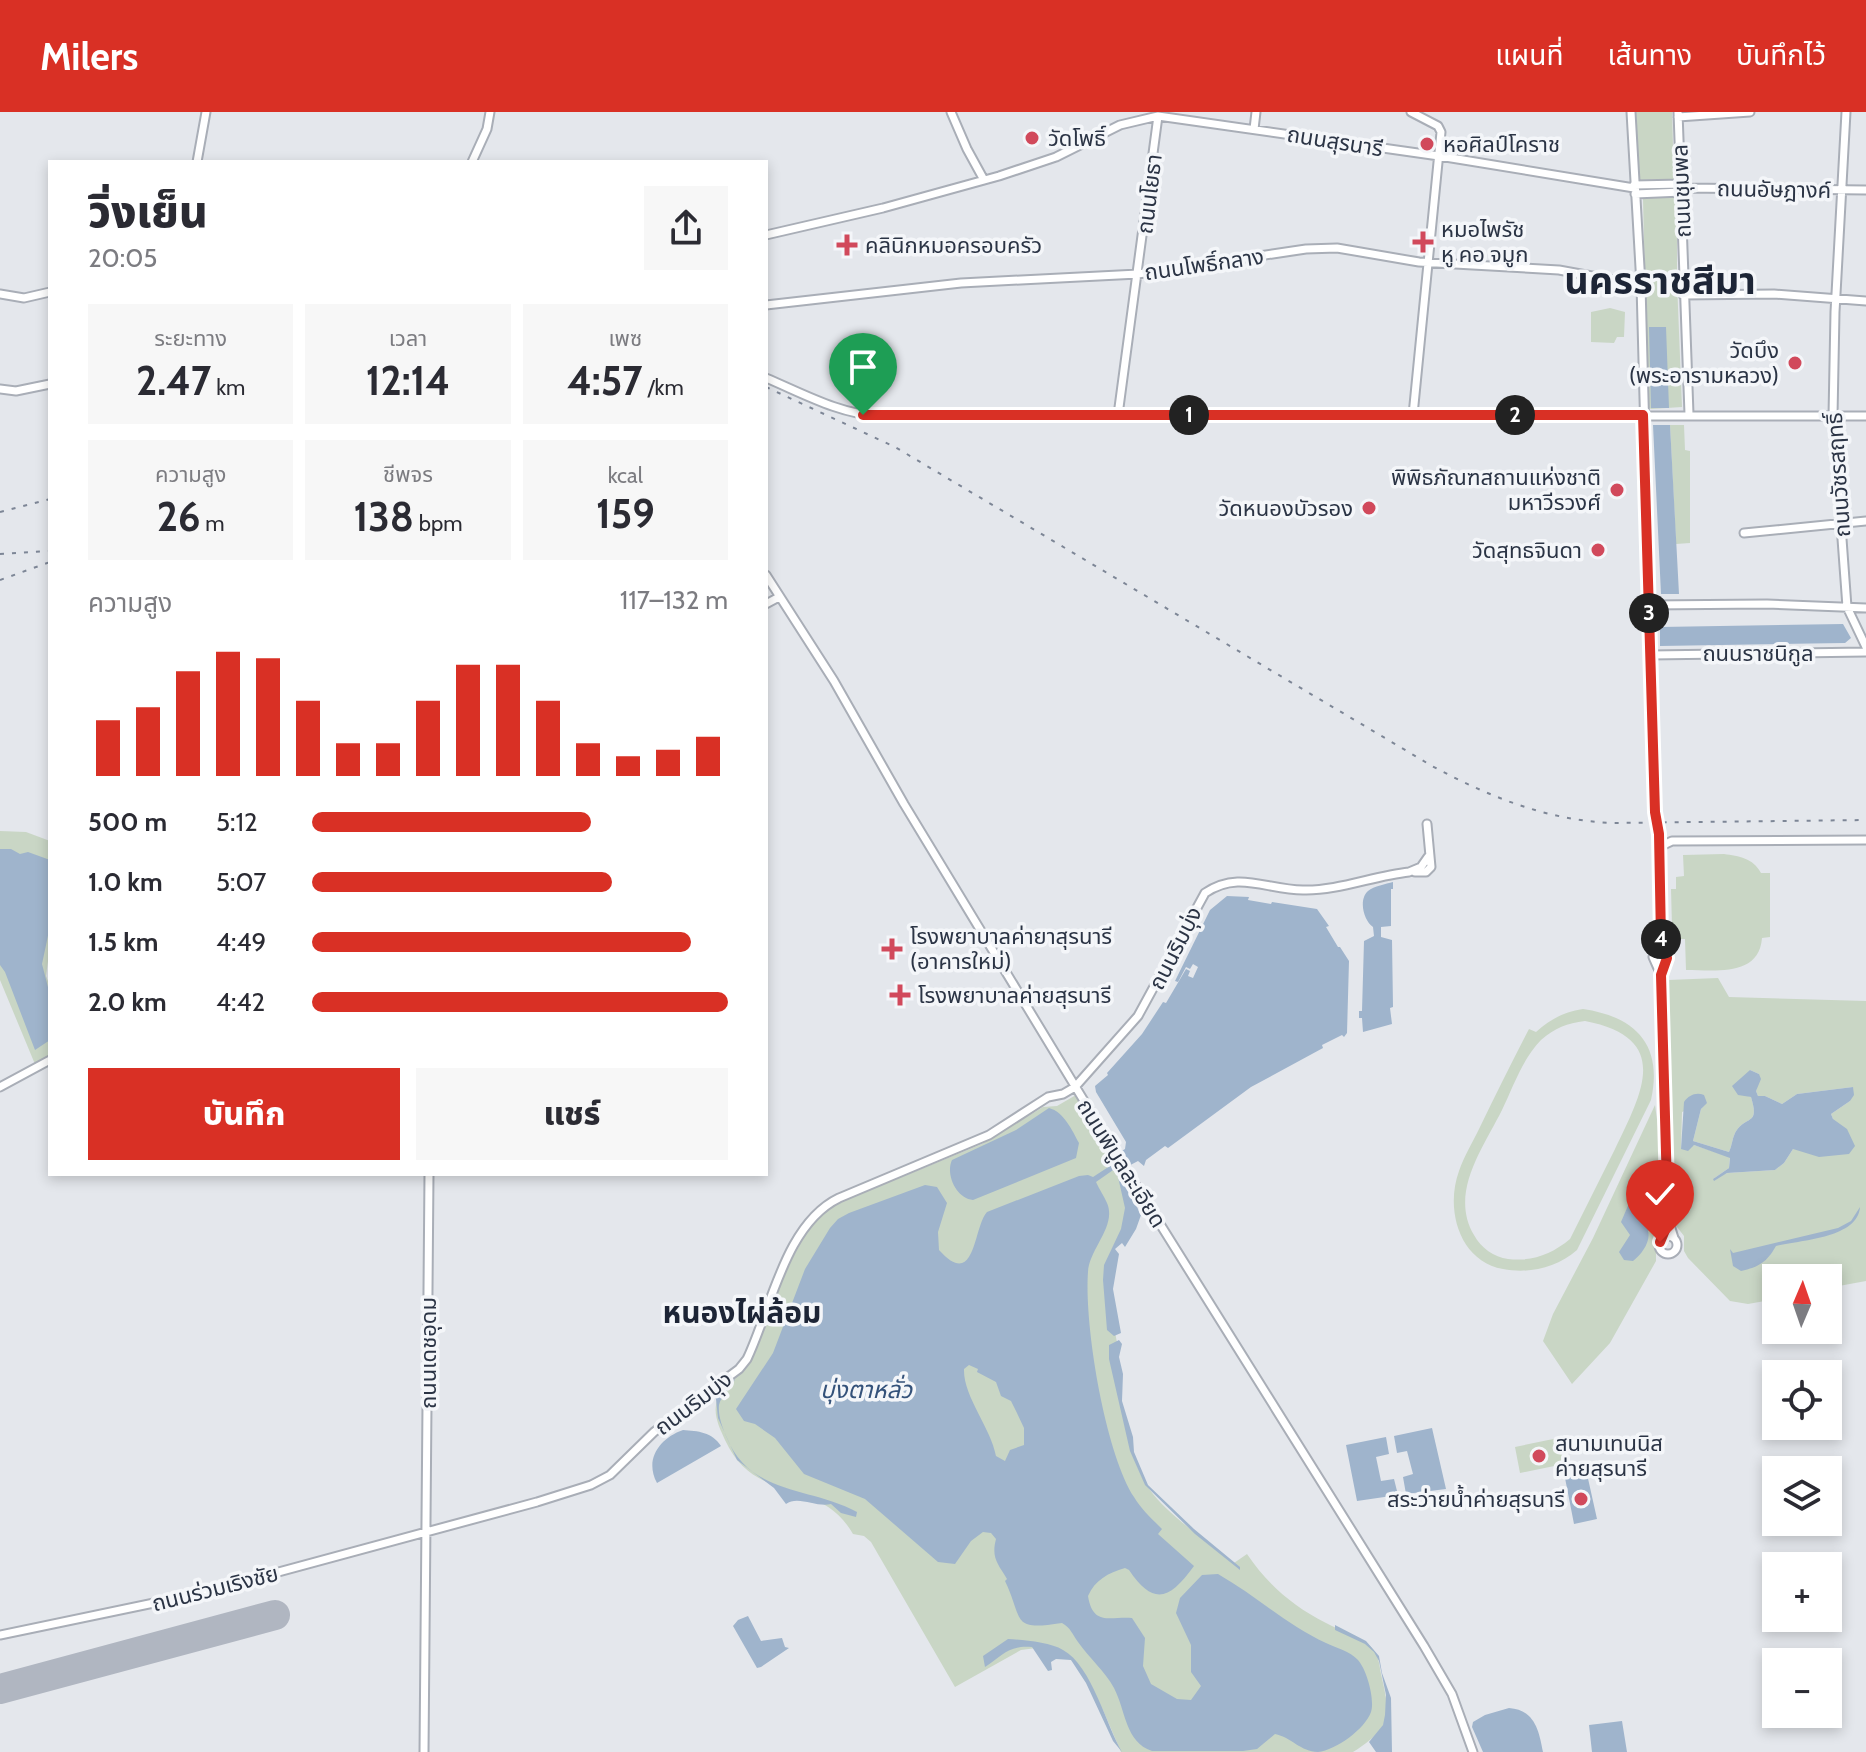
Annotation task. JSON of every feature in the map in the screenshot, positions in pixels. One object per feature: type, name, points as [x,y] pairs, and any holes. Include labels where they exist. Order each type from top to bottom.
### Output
[{"type":"main road","points":[[197,160],[206,112]]},
{"type":"main road","points":[[473,160],[487,129],[490,112]]},
{"type":"main road","points":[[951,112],[984,180]]},
{"type":"main road","points":[[1254,129],[1256,112]]},
{"type":"main road","points":[[1411,112],[1440,129],[1413,415]]},
{"type":"main road","points":[[1631,112],[1641,285],[1655,812],[1659,834],[1661,939],[1667,958],[1661,975],[1668,1223],[1660,1242],[1660,1248],[1667,1254],[1677,1248],[1668,1223]]},
{"type":"main road","points":[[1678,114],[1750,112]]},
{"type":"main road","name":"ถนนวัชรสฤทธิ์","points":[[1846,112],[1833,416],[1847,607],[1866,649]]},
{"type":"main road","name":"ถนนชุมพล","points":[[1678,114],[1689,414]]},
{"type":"main road","name":"ถนนสุรนารี","points":[[768,235],[883,208],[984,180],[1056,157],[1120,125],[1158,116],[1439,156],[1634,189]]},
{"type":"main road","name":"ถนนโยธา","points":[[1118,415],[1158,116]]},
{"type":"main road","name":"ถนนอัษฎางค์","points":[[1634,189],[1866,190]]},
{"type":"main road","name":"ถนนโพธิ์กลาง","points":[[768,305],[961,283],[1138,274],[1321,248],[1427,263],[1559,270],[1641,285]]},
{"type":"main road","points":[[0,294],[24,298],[48,292]]},
{"type":"main road","points":[[1683,295],[1774,294],[1866,301]]},
{"type":"main road","points":[[768,379],[838,409],[863,415],[1866,416]]},
{"type":"main road","points":[[0,389],[16,391],[48,384]]},
{"type":"main road","points":[[1744,533],[1866,521]]},
{"type":"main road","name":"ถนนพิบูลละเอียด","points":[[770,590],[779,597],[834,681],[904,804],[1074,1085],[1442,1676],[1452,1694],[1473,1752]]},
{"type":"main road","points":[[768,603],[779,597]]},
{"type":"main road","points":[[1648,605],[1767,604],[1866,608]]},
{"type":"main road","name":"ถนนราชนิกูล","points":[[1650,655],[1866,649]]},
{"type":"main road","name":"ถนนริมบุ่ง","points":[[428,1531],[537,1502],[591,1485],[610,1475],[654,1432],[739,1369],[747,1359],[776,1284],[817,1211],[839,1198],[989,1135],[1048,1097],[1063,1094],[1074,1085],[1138,1016],[1155,989],[1197,904],[1214,886],[1235,880],[1286,889],[1322,889],[1409,872],[1421,867],[1428,857],[1427,824]]},
{"type":"main road","points":[[1659,834],[1672,841]]},
{"type":"main road","points":[[1659,847],[1672,841],[1866,840]]},
{"type":"main road","points":[[1661,939],[1653,957],[1661,975]]},
{"type":"main road","points":[[0,1087],[48,1061]]},
{"type":"main road","name":"ถนนเดชอุดม","points":[[424,1752],[429,1176]]},
{"type":"main road","points":[[1664,1237],[1674,1238]]},
{"type":"main road","name":"ถนนร่วมเริงชัย","points":[[0,1635],[197,1594],[428,1531]]},
{"type":"main road","points":[[414,1535],[428,1546]]},
{"type":"green space","points":[[1636,112],[1672,112],[1674,179],[1638,180]]},
{"type":"green space","points":[[1677,197],[1682,407],[1651,409],[1648,407],[1643,199]]},
{"type":"green space","points":[[1610,308],[1625,312],[1624,337],[1617,337],[1614,343],[1591,342],[1591,312]]},
{"type":"green space","points":[[1670,425],[1684,425],[1685,450],[1690,451],[1690,543],[1676,544]]},
{"type":"green space","points":[[0,831],[26,832],[48,840],[48,1061],[37,1069],[0,980]]},
{"type":"green space","points":[[1724,854],[1745,859],[1761,873],[1770,873],[1770,937],[1762,938],[1753,959],[1734,969],[1686,970],[1685,939],[1678,939],[1678,927],[1672,927],[1671,889],[1676,889],[1676,877],[1684,876],[1683,855]]},
{"type":"green space","points":[[1718,978],[1729,997],[1866,1001],[1866,1281],[1842,1285],[1842,1264],[1762,1264],[1762,1302],[1748,1304],[1730,1301],[1688,1258],[1684,1251],[1684,1236],[1674,1223],[1668,980]],"holes":[[[1750,1070],[1759,1074],[1758,1096],[1782,1104],[1797,1094],[1853,1087],[1850,1101],[1831,1114],[1833,1119],[1793,1149],[1775,1170],[1727,1173],[1713,1179],[1729,1168],[1730,1157],[1694,1145],[1681,1149],[1682,1112],[1707,1102],[1701,1109],[1693,1141],[1729,1152],[1739,1127],[1753,1117],[1751,1097],[1748,1096]]]},
{"type":"green space","points":[[1576,1010],[1602,1013],[1618,1019],[1642,1037],[1653,1064],[1651,1100],[1577,1250],[1542,1268],[1523,1271],[1503,1269],[1476,1256],[1459,1231],[1454,1201],[1459,1171],[1529,1029],[1536,1032],[1547,1023]],"holes":[[[1585,1021],[1613,1029],[1631,1040],[1640,1054],[1643,1070],[1641,1088],[1625,1128],[1570,1239],[1549,1253],[1533,1258],[1517,1260],[1493,1254],[1477,1240],[1467,1219],[1467,1187],[1478,1155],[1524,1064],[1541,1040],[1572,1023]]]},
{"type":"green space","name":"บุ่งตาหลั่ว","points":[[1076,1095],[1111,1151],[1126,1202],[1124,1224],[1106,1269],[1117,1342],[1110,1347],[1129,1441],[1142,1476],[1167,1509],[1234,1563],[1247,1554],[1292,1602],[1366,1642],[1373,1649],[1378,1659],[1387,1711],[1382,1728],[1353,1752],[1121,1752],[1103,1710],[1073,1661],[1044,1647],[1021,1650],[955,1687],[871,1542],[864,1536],[853,1534],[839,1516],[823,1504],[753,1475],[738,1461],[721,1432],[716,1414],[718,1399],[750,1358],[791,1262],[820,1216],[831,1206],[982,1144],[1043,1107],[1057,1106]]},
{"type":"green space","points":[[1655,1105],[1663,1163],[1664,1225],[1656,1244],[1656,1261],[1610,1343],[1572,1384],[1543,1341],[1553,1314],[1593,1238]]},
{"type":"green space","name":"สนามเทนนิส ค่ายสุรนารี","points":[[1558,1438],[1564,1464],[1520,1473],[1515,1447]]},
{"type":"water","points":[[1649,327],[1666,327],[1669,408],[1651,408]]},
{"type":"water","points":[[1653,425],[1670,425],[1679,594],[1661,594]]},
{"type":"water","points":[[1843,624],[1851,638],[1845,643],[1660,646],[1660,627]]},
{"type":"water","points":[[0,849],[11,849],[20,854],[28,852],[48,859],[48,936],[42,964],[48,987],[48,1041],[35,1050],[0,965]]},
{"type":"water","points":[[1393,882],[1391,926],[1381,927],[1381,937],[1392,940],[1392,1024],[1363,1032],[1359,1011],[1362,1011],[1364,941],[1374,936],[1373,927],[1365,915],[1363,900],[1371,889]]},
{"type":"water","name":"บุ่งตาหลั่ว","points":[[1227,896],[1317,909],[1349,961],[1347,1033],[1251,1087],[1168,1148],[1165,1146],[1146,1160],[1144,1166],[1138,1161],[1119,1171],[1141,1215],[1125,1247],[1122,1243],[1115,1249],[1119,1254],[1113,1289],[1121,1333],[1114,1336],[1107,1330],[1104,1265],[1121,1229],[1125,1208],[1116,1168],[1096,1182],[1109,1212],[1106,1229],[1088,1272],[1089,1323],[1106,1420],[1114,1450],[1134,1497],[1162,1529],[1158,1534],[1194,1566],[1177,1586],[1162,1594],[1146,1590],[1125,1568],[1103,1578],[1088,1596],[1090,1606],[1099,1616],[1132,1618],[1145,1638],[1143,1666],[1151,1684],[1177,1699],[1191,1700],[1201,1686],[1191,1672],[1191,1645],[1176,1613],[1180,1598],[1202,1575],[1218,1574],[1298,1628],[1351,1654],[1358,1660],[1367,1678],[1371,1712],[1349,1738],[1318,1752],[1306,1750],[1275,1734],[1257,1749],[1243,1751],[1152,1751],[1143,1747],[1131,1733],[1110,1682],[1067,1627],[1062,1623],[1026,1624],[1021,1620],[1005,1581],[1007,1579],[996,1560],[996,1539],[991,1533],[983,1532],[971,1541],[955,1564],[938,1562],[865,1499],[804,1474],[775,1438],[755,1424],[744,1421],[736,1409],[773,1353],[805,1269],[838,1219],[925,1185],[937,1187],[947,1203],[938,1232],[939,1250],[951,1261],[960,1263],[967,1260],[972,1252],[987,1212],[1079,1176],[1093,1177],[1113,1164],[1113,1156],[1125,1149],[1126,1142],[1095,1086],[1142,1034],[1163,1002],[1166,1003],[1186,969],[1190,971],[1188,976],[1193,978],[1198,967],[1193,964],[1190,969],[1186,967],[1178,982],[1175,981],[1210,910]],"holes":[[[969,1365],[978,1369],[977,1372],[996,1382],[1001,1396],[1011,1401],[1024,1428],[1024,1445],[1010,1450],[1005,1461],[996,1456],[968,1390],[964,1369]]]},
{"type":"water","points":[[1750,1070],[1759,1074],[1761,1079],[1756,1091],[1758,1096],[1782,1104],[1797,1094],[1853,1087],[1854,1095],[1850,1101],[1831,1114],[1847,1129],[1855,1146],[1849,1154],[1819,1157],[1793,1149],[1775,1170],[1727,1173],[1714,1181],[1729,1168],[1730,1158],[1694,1145],[1688,1151],[1681,1149],[1684,1102],[1693,1095],[1704,1095],[1707,1103],[1701,1109],[1693,1141],[1729,1152],[1739,1127],[1753,1117],[1751,1097],[1738,1095],[1732,1086]]},
{"type":"water","points":[[1049,1108],[1063,1117],[1079,1143],[1076,1158],[973,1200],[957,1191],[951,1179],[952,1160],[1016,1130]]},
{"type":"water","points":[[1648,1178],[1652,1181],[1640,1198],[1644,1204],[1653,1207],[1653,1226],[1648,1231],[1647,1243],[1640,1255],[1633,1261],[1624,1260],[1619,1252],[1630,1235],[1621,1222],[1630,1201]]},
{"type":"water","points":[[1860,1207],[1850,1225],[1839,1231],[1776,1246],[1766,1260],[1753,1268],[1741,1271],[1733,1266],[1730,1249],[1733,1253],[1838,1228],[1851,1221]]},
{"type":"water","points":[[1119,1340],[1122,1344],[1119,1357],[1123,1374],[1122,1401],[1133,1437],[1134,1452],[1148,1485],[1240,1570],[1195,1534],[1145,1485],[1130,1451],[1109,1359],[1109,1345]]},
{"type":"water","points":[[735,1379],[719,1405],[725,1433],[718,1418],[716,1399],[712,1395]]},
{"type":"water","points":[[1432,1428],[1446,1489],[1406,1494],[1403,1477],[1413,1474],[1407,1451],[1397,1453],[1394,1436]]},
{"type":"water","points":[[683,1430],[709,1435],[721,1446],[657,1483],[652,1466],[656,1450],[667,1438]]},
{"type":"water","points":[[1386,1437],[1389,1454],[1376,1457],[1381,1481],[1394,1479],[1398,1495],[1357,1501],[1346,1445]]},
{"type":"water","points":[[727,1438],[737,1455],[750,1470],[737,1460]]},
{"type":"water","points":[[752,1471],[782,1487],[857,1512],[856,1517],[841,1513],[831,1504],[786,1504],[774,1488]]},
{"type":"water","name":"สระว่ายนํ้าค่ายสุรนารี","points":[[1587,1474],[1597,1519],[1574,1524],[1565,1478]]},
{"type":"water","points":[[748,1616],[761,1641],[782,1638],[785,1647],[789,1648],[757,1668],[733,1626]]},
{"type":"water","points":[[1335,1625],[1366,1641],[1379,1656],[1391,1698],[1392,1752],[1376,1752],[1369,1742],[1383,1725],[1385,1715],[1386,1695],[1379,1661],[1365,1644],[1335,1630]]},
{"type":"water","points":[[1008,1639],[1051,1645],[1073,1658],[1090,1682],[1122,1752],[1113,1741],[1086,1683],[1071,1660],[1056,1659],[1051,1662],[1052,1670],[1048,1671],[1032,1647],[1024,1647],[1007,1652],[985,1667],[983,1656]]},
{"type":"water","points":[[1509,1708],[1530,1717],[1543,1752],[1483,1752],[1472,1727],[1473,1722]]},
{"type":"water","points":[[1622,1721],[1627,1752],[1592,1752],[1589,1725]]},
{"type":"runway","points":[[0,1689],[275,1615]]},
{"type":"railway","points":[[768,388],[895,447],[1432,766],[1497,797],[1541,812],[1612,823],[1866,820]]},
{"type":"railway","points":[[0,512],[48,500]]},
{"type":"railway","points":[[0,554],[48,551]]},
{"type":"railway","points":[[0,580],[48,563]]},
{"type":"place","name":"วัดโพธิ์","points":[[1032,138]]},
{"type":"place","name":"หอศิลป์โคราช","points":[[1427,144]]},
{"type":"place","name":"หมอไพรัช หู คอ จมูก","points":[[1423,242]]},
{"type":"place","name":"คลินิกหมอครอบครัว","points":[[847,245]]},
{"type":"place","name":"วัดบึง (พระอารามหลวง)","points":[[1795,363]]},
{"type":"place","name":"พิพิธภัณฑสถานแห่งชาติ มหาวีรวงศ์","points":[[1617,490]]},
{"type":"place","name":"วัดหนองบัวรอง","points":[[1369,508]]},
{"type":"place","name":"วัดสุทธจินดา","points":[[1598,550]]},
{"type":"place","name":"โรงพยาบาลค่ายาสุรนารี (อาคารใหม่)","points":[[892,949]]},
{"type":"place","name":"โรงพยาบาลค่ายสุรนารี","points":[[900,995]]},
{"type":"place","name":"สนามเทนนิส ค่ายสุรนารี","points":[[1539,1456]]},
{"type":"place","name":"สระว่ายนํ้าค่ายสุรนารี","points":[[1581,1499]]},
{"type":"district","name":"นครราชสีมา","points":[[1660,281]]},
{"type":"district","name":"หนองไผ่ล้อม","points":[[742,1313]]},
{"type":"route","points":[[863,415],[1643,415],[1655,812],[1659,834],[1661,939],[1667,958],[1661,975],[1668,1223],[1660,1242]]}]
